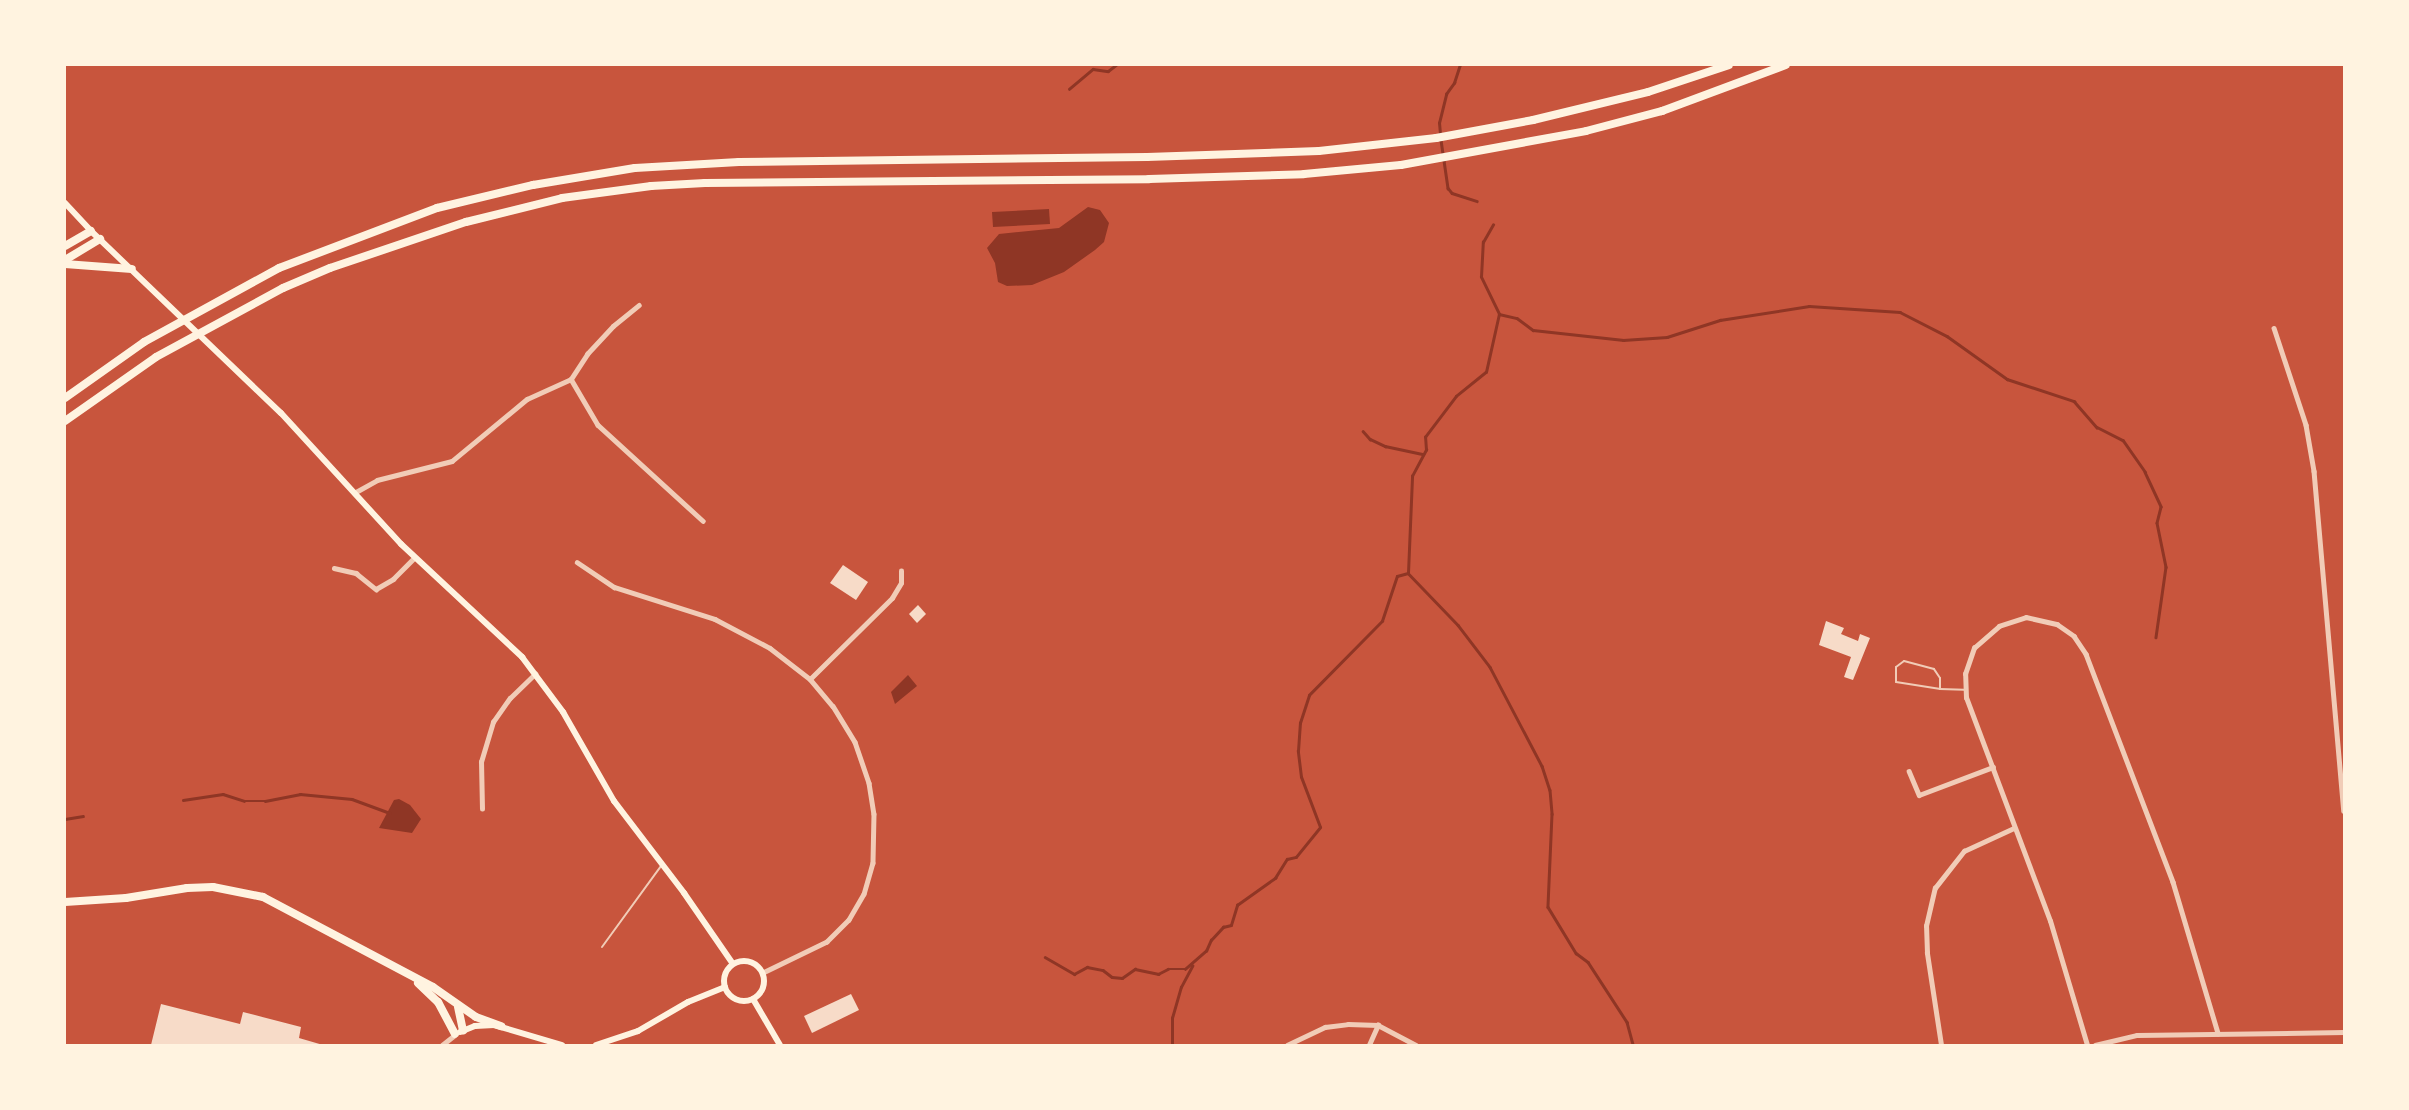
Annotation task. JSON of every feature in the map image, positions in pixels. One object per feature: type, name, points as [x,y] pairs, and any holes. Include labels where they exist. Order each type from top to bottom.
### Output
[{"type":"highway","points":[[65,398],[155,336],[279,268],[437,208],[533,185],[622,170],[702,163],[893,158],[1147,157],[1319,151],[1436,138],[1564,114],[1648,92],[1729,65]]},
{"type":"highway","points":[[65,421],[156,356],[283,288],[330,268],[466,222],[562,198],[651,186],[705,183],[1149,179],[1304,174],[1413,163],[1586,131],[1662,111],[1786,65]]},
{"type":"highway","points":[[65,246],[91,231]]},
{"type":"highway","points":[[65,262],[100,239]]},
{"type":"highway","points":[[65,262],[132,269]]},
{"type":"highway","points":[[65,902],[126,898],[187,888],[241,891],[289,908],[402,971],[476,1017],[500,1026]]},
{"type":"highway","points":[[402,971],[438,1002],[459,1032]]},
{"type":"highway","points":[[454,1002],[461,1014],[459,1032]]},
{"type":"main road","points":[[65,203],[296,429],[414,558],[506,641],[536,674],[563,712],[614,801],[733,964]]},
{"type":"main road","points":[[742,960],[752,962],[762,973],[763,988],[753,999],[739,1000],[725,987],[725,974],[733,964],[742,960]]},
{"type":"main road","points":[[596,1045],[638,1031],[688,1002],[725,987]]},
{"type":"main road","points":[[753,999],[780,1045]]},
{"type":"main road","points":[[459,1032],[481,1024],[500,1026],[562,1045]]},
{"type":"street","points":[[354,493],[377,480],[452,461],[527,399],[571,379],[587,354],[613,326],[639,305]]},
{"type":"street","points":[[2274,328],[2306,425],[2314,471],[2344,811]]},
{"type":"street","points":[[571,379],[598,425],[703,521]]},
{"type":"street","points":[[334,568],[356,572],[376,589],[393,579],[414,558]]},
{"type":"street","points":[[577,562],[614,587],[693,611],[736,629],[770,648],[810,679],[848,728],[864,766],[874,814],[873,863],[862,898],[839,931],[812,951],[762,973]]},
{"type":"street","points":[[810,679],[892,598],[901,583],[901,571]]},
{"type":"street","points":[[2087,1045],[2050,921],[1965,690],[1967,662],[1974,648],[1987,634],[2012,620],[2026,617],[2048,620],[2066,629],[2081,644],[2173,882],[2218,1033]]},
{"type":"street","points":[[482,809],[481,762],[493,722],[516,692],[536,674]]},
{"type":"street","points":[[1909,771],[1919,795],[1993,767]]},
{"type":"street","points":[[1941,1045],[1930,986],[1926,926],[1935,888],[1964,851],[2014,828]]},
{"type":"street","points":[[1287,1045],[1325,1027],[1349,1024],[1378,1026],[1416,1045]]},
{"type":"street","points":[[1369,1045],[1378,1026]]},
{"type":"street","points":[[442,1045],[459,1032]]},
{"type":"street","points":[[2095,1045],[2137,1035],[2344,1032]]},
{"type":"lane","points":[[1940,689],[1940,678],[1934,669],[1904,661],[1896,667],[1896,682],[1940,689],[1965,690]]},
{"type":"lane","points":[[602,947],[638,893],[662,865]]},
{"type":"shaded area","points":[[1088,207],[1100,210],[1109,223],[1104,242],[1095,250],[1064,272],[1032,285],[1007,286],[998,282],[995,263],[987,248],[999,234],[1059,228]]},
{"type":"shaded area","points":[[1049,209],[1050,224],[993,227],[992,212]]},
{"type":"shaded area","points":[[908,675],[917,686],[895,704],[891,692]]},
{"type":"shaded area","points":[[399,799],[410,805],[421,819],[412,833],[379,828],[394,800]]},
{"type":"building","points":[[843,565],[868,582],[856,600],[830,583]]},
{"type":"building","points":[[918,605],[926,614],[917,623],[909,614]]},
{"type":"building","points":[[1826,621],[1844,628],[1841,634],[1858,641],[1860,634],[1870,638],[1853,680],[1844,677],[1851,657],[1819,645]]},
{"type":"building","points":[[851,994],[859,1010],[812,1033],[804,1016]]},
{"type":"building","points":[[161,1004],[240,1024],[243,1012],[301,1027],[299,1038],[323,1045],[151,1045]]},
{"type":"waterway","points":[[1069,89],[1093,69],[1108,71],[1116,65]]},
{"type":"waterway","points":[[1440,134],[1439,123],[1446,94],[1454,83],[1460,65]]},
{"type":"waterway","points":[[1441,140],[1448,188],[1452,193],[1477,201]]},
{"type":"waterway","points":[[1408,573],[1412,476],[1426,450],[1425,437],[1456,396],[1486,372],[1499,314],[1481,277],[1483,242],[1493,225]]},
{"type":"waterway","points":[[1499,314],[1517,318],[1533,330],[1623,340],[1667,337],[1720,320],[1809,306],[1900,312],[1947,336],[2007,379],[2074,401],[2097,427],[2123,440],[2145,472],[2161,507],[2157,523],[2166,567],[2156,637]]},
{"type":"waterway","points":[[1363,431],[1370,439],[1385,446],[1423,454]]},
{"type":"waterway","points":[[1045,957],[1074,974],[1087,967],[1122,978],[1135,969],[1158,974],[1168,969],[1185,969],[1206,951],[1211,940],[1223,927],[1231,925],[1237,905],[1275,878],[1287,859],[1296,857],[1320,827],[1301,777],[1298,751],[1300,723],[1309,695],[1382,621],[1397,576],[1408,573]]},
{"type":"waterway","points":[[1409,574],[1458,625],[1490,667],[1542,766],[1550,790],[1552,814],[1548,907],[1576,953],[1588,962],[1627,1022],[1633,1045]]},
{"type":"waterway","points":[[183,800],[223,794],[244,801],[265,801],[300,794],[352,799],[390,813]]},
{"type":"waterway","points":[[65,819],[83,816]]},
{"type":"waterway","points":[[1172,1045],[1172,1018],[1181,987],[1192,966]]}]
